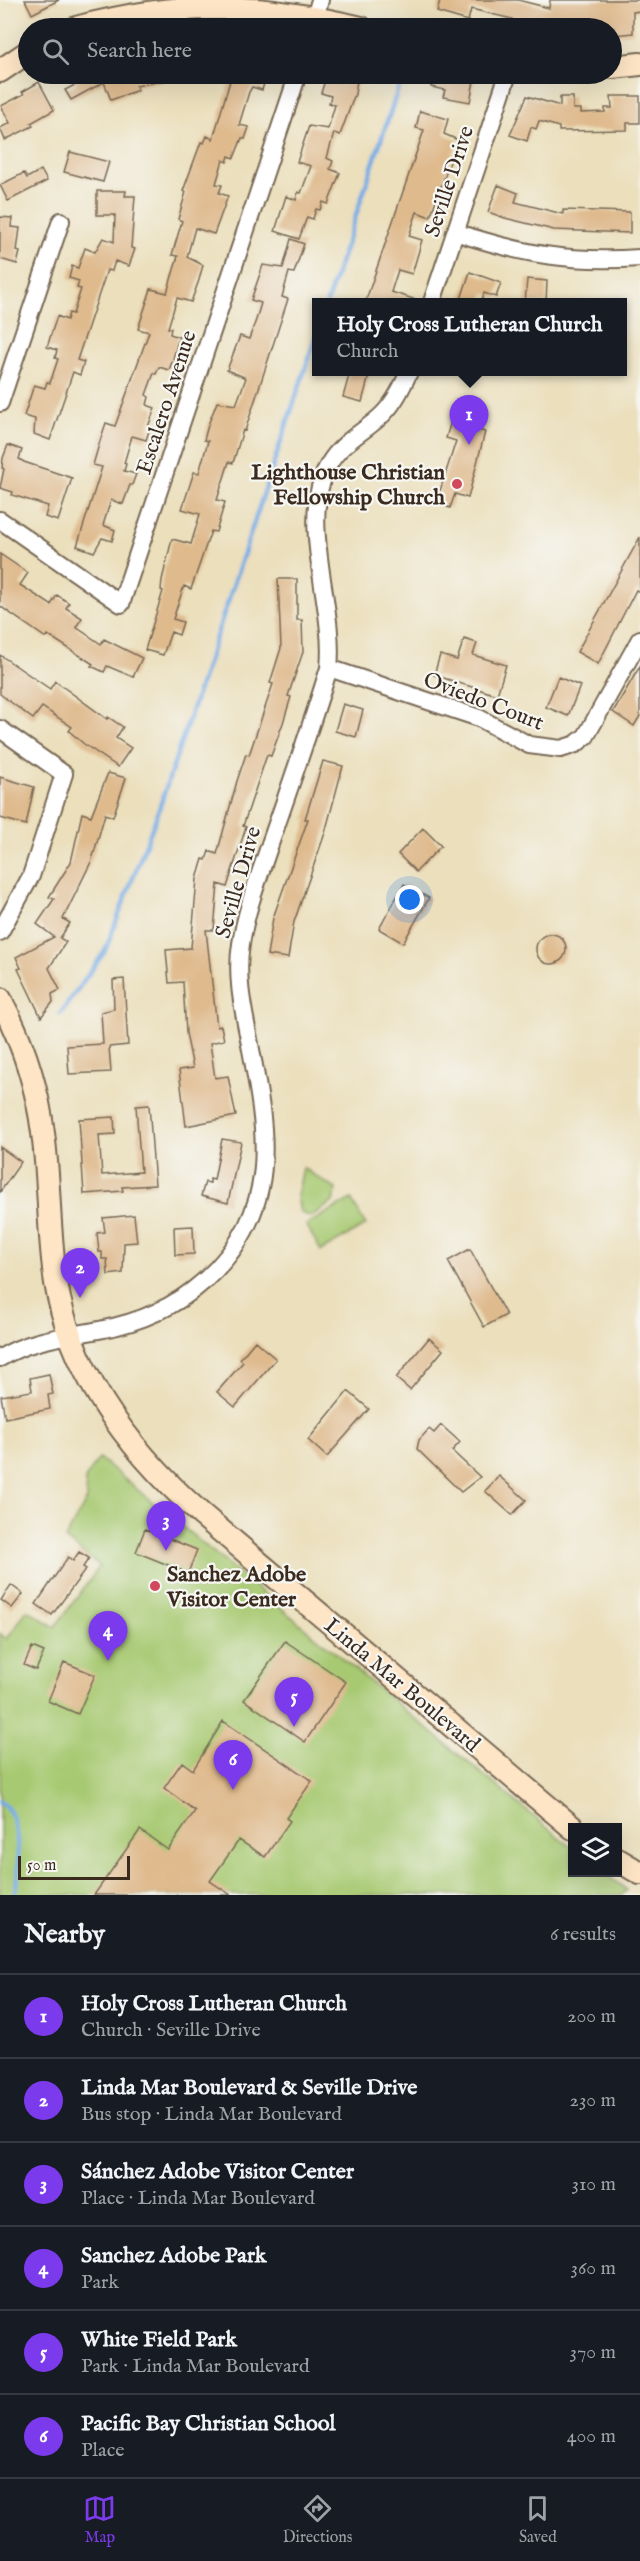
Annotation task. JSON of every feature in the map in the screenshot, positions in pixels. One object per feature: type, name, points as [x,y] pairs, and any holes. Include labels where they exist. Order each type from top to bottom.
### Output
[{"type":"street","points":[[110,18],[137,10],[182,3],[244,4],[316,15]]},
{"type":"street","points":[[0,71],[18,59]]},
{"type":"street","points":[[622,66],[640,64]]},
{"type":"street","name":"Escalero Avenue","points":[[0,520],[121,604],[295,84]]},
{"type":"street","name":"Seville Drive","points":[[434,298],[505,84]]},
{"type":"street","points":[[0,403],[61,221]]},
{"type":"street","points":[[455,232],[500,247],[556,258],[586,260],[640,258]]},
{"type":"street","name":"Seville Drive","points":[[0,1358],[15,1349],[42,1339],[71,1335],[145,1318],[187,1294],[222,1263],[249,1223],[258,1201],[266,1158],[266,1134],[241,997],[240,945],[252,898],[329,668],[330,631],[317,527],[318,495],[329,463],[347,442],[383,414],[394,402],[407,376]]},
{"type":"street","name":"Oviedo Court","points":[[329,668],[479,718],[529,745],[561,749],[576,744],[586,736],[640,639]]},
{"type":"street","points":[[0,729],[64,774],[31,876],[0,932]]},
{"type":"street","name":"Linda Mar Boulevard","points":[[0,999],[24,1050],[39,1105],[46,1163],[52,1259],[58,1294],[71,1335],[91,1383],[109,1413],[136,1449],[177,1493],[568,1823]]},
{"type":"street","points":[[622,1862],[640,1873]]},
{"type":"green space","points":[[303,1168],[336,1189],[333,1202],[310,1217],[300,1212],[297,1196]]},
{"type":"green space","points":[[351,1199],[366,1225],[321,1251],[306,1225]]},
{"type":"green space","points":[[99,1458],[568,1845],[568,1877],[609,1877],[627,1890],[622,1895],[0,1895],[0,1634],[7,1639],[27,1610],[55,1627],[100,1566],[65,1539],[87,1499],[85,1479]]},
{"type":"building","points":[[25,0],[59,0],[32,14]]},
{"type":"building","points":[[440,0],[518,0],[549,8],[550,0],[640,0],[640,11],[633,12],[633,33],[622,34],[622,18],[508,18],[471,9],[469,18],[458,18],[437,12]]},
{"type":"building","points":[[36,84],[40,84],[54,110],[31,123],[33,126],[5,140],[0,128],[10,123],[1,106],[24,94],[22,92]]},
{"type":"building","points":[[77,84],[100,84],[71,100],[65,90]]},
{"type":"building","points":[[105,84],[147,84],[136,86],[138,90],[111,100]]},
{"type":"building","points":[[229,84],[264,84],[262,90],[252,87],[249,92],[239,125],[249,127],[245,139],[242,138],[234,158],[229,156],[227,162],[223,160],[216,184],[222,185],[219,193],[228,196],[214,234],[195,228],[187,257],[203,265],[199,280],[191,302],[177,298],[168,328],[171,328],[170,334],[179,337],[173,359],[169,370],[159,367],[156,374],[154,373],[146,395],[149,397],[147,405],[155,408],[146,440],[132,436],[124,463],[126,464],[124,471],[136,474],[123,504],[111,500],[103,525],[115,530],[112,541],[102,538],[94,552],[77,546],[102,467],[93,465],[106,423],[115,426],[149,332],[138,329],[151,289],[167,293],[178,256],[172,255],[182,221],[178,219],[186,192],[183,191],[201,142],[204,143],[207,136],[213,139]]},
{"type":"building","points":[[324,84],[356,84],[340,135],[334,133],[327,158],[333,161],[330,169],[340,173],[328,204],[323,202],[320,210],[316,209],[313,219],[307,217],[299,239],[275,231],[286,196],[296,200],[311,166],[297,162],[309,126],[328,129],[335,105],[329,103],[331,96],[321,93]]},
{"type":"building","points":[[432,84],[473,84],[470,102],[443,97],[445,90],[431,87]]},
{"type":"building","points":[[527,96],[560,106],[560,97],[573,97],[573,109],[581,109],[581,113],[605,112],[605,108],[612,108],[611,96],[640,96],[640,123],[627,123],[627,130],[559,131],[559,127],[539,121],[536,129],[531,127],[527,141],[510,135]]},
{"type":"building","points":[[420,111],[448,119],[444,134],[458,140],[430,217],[417,212],[409,236],[422,240],[412,274],[398,270],[391,292],[410,298],[367,298],[424,130],[416,128]]},
{"type":"building","points":[[70,152],[109,162],[103,182],[64,172]]},
{"type":"building","points":[[41,170],[47,181],[8,201],[0,185],[24,173],[27,178]]},
{"type":"building","points":[[498,185],[518,193],[515,202],[563,214],[563,210],[630,212],[630,233],[554,230],[488,212]]},
{"type":"building","points":[[97,191],[126,191],[125,196],[135,196],[131,248],[135,249],[129,266],[115,261],[112,271],[107,270],[77,360],[84,362],[80,375],[73,372],[50,440],[34,434],[35,419],[24,416],[34,385],[45,388],[47,382],[50,383],[58,359],[55,358],[57,350],[47,347],[57,316],[67,320],[69,313],[73,314],[81,289],[77,288],[79,281],[69,278],[72,266],[78,268],[85,248],[95,252],[103,238],[114,242],[115,215],[97,215]]},
{"type":"building","points":[[0,217],[12,218],[11,227],[20,228],[17,251],[20,252],[17,264],[0,259]]},
{"type":"building","points":[[291,239],[304,244],[294,273],[289,272],[282,297],[288,299],[245,431],[243,430],[233,463],[229,462],[217,500],[225,502],[216,532],[211,531],[191,589],[184,586],[173,619],[183,622],[179,635],[171,632],[163,655],[145,650],[163,591],[161,590],[162,580],[172,539],[191,544],[200,514],[182,509],[194,472],[199,473],[208,441],[204,440],[208,425],[217,402],[236,405],[246,378],[227,370],[240,336],[249,339],[256,320],[261,303],[251,300],[263,265],[283,268]]},
{"type":"building","points":[[470,272],[501,283],[496,297],[484,293],[482,298],[461,298]]},
{"type":"building","points":[[527,279],[547,281],[546,298],[525,298]]},
{"type":"building","points":[[349,376],[369,376],[362,402],[343,397]]},
{"type":"building","points":[[451,421],[485,432],[468,498],[455,494],[450,508],[436,503],[456,441],[446,438]]},
{"type":"building","points":[[8,445],[22,450],[19,459],[24,462],[72,478],[58,521],[45,517],[48,506],[12,495],[13,492],[0,488],[4,469],[2,468],[3,458]]},
{"type":"building","points":[[640,537],[640,592],[636,590],[598,664],[577,652]]},
{"type":"building","points":[[0,554],[28,573],[20,585],[51,605],[57,595],[69,603],[66,608],[82,618],[76,627],[101,644],[104,639],[142,658],[133,677],[107,666],[104,672],[91,666],[93,664],[48,635],[46,638],[0,606]]},
{"type":"building","points":[[278,579],[297,579],[297,620],[302,620],[303,652],[288,696],[291,697],[283,723],[271,756],[267,755],[243,826],[246,827],[227,887],[218,884],[214,930],[206,930],[217,1027],[221,1026],[224,1040],[210,1043],[215,1078],[228,1076],[236,1116],[186,1126],[179,1070],[193,1068],[186,1033],[183,982],[169,983],[166,950],[191,948],[197,879],[203,859],[206,860],[209,851],[217,854],[237,781],[246,754],[249,755],[273,684],[270,683],[281,648]]},
{"type":"building","points":[[464,639],[477,643],[473,655],[506,665],[497,695],[434,675],[440,655],[457,660]]},
{"type":"building","points":[[0,655],[50,689],[55,681],[107,719],[108,717],[123,727],[116,738],[131,748],[118,767],[84,744],[69,731],[72,727],[42,707],[33,719],[0,694]]},
{"type":"building","points":[[640,666],[640,716],[634,726],[613,712]]},
{"type":"building","points":[[558,677],[580,686],[568,716],[546,707]]},
{"type":"building","points":[[343,704],[363,710],[356,737],[335,731]]},
{"type":"building","points":[[323,761],[343,766],[325,833],[294,922],[288,958],[267,955],[273,918],[308,819],[305,819]]},
{"type":"building","points":[[108,773],[126,778],[113,817],[105,814],[92,860],[63,919],[70,923],[60,938],[66,942],[49,968],[60,990],[52,994],[53,1002],[41,1017],[18,969],[21,968],[16,957],[54,937],[37,924],[54,899],[49,897],[71,862],[82,813],[91,816]]},
{"type":"building","points":[[0,777],[34,787],[26,825],[0,818]]},
{"type":"building","points":[[423,828],[441,846],[416,872],[398,854]]},
{"type":"building","points":[[404,884],[429,898],[403,943],[379,929]]},
{"type":"building","points":[[551,934],[562,938],[566,949],[562,960],[551,964],[540,960],[536,949],[540,938]]},
{"type":"building","points":[[124,979],[128,1045],[109,1047],[111,1072],[69,1074],[67,1046],[103,1044],[101,1012],[114,1009],[113,980]]},
{"type":"building","points":[[149,1105],[155,1185],[122,1187],[123,1191],[84,1194],[79,1119],[114,1117],[115,1134],[99,1135],[102,1175],[141,1172],[136,1106]]},
{"type":"building","points":[[222,1139],[241,1142],[228,1203],[201,1196],[205,1182],[210,1183],[210,1179],[214,1180]]},
{"type":"building","points":[[0,1147],[21,1162],[0,1192]]},
{"type":"building","points":[[134,1215],[137,1242],[124,1243],[123,1273],[108,1275],[107,1259],[102,1259],[102,1252],[99,1252],[97,1233],[105,1232],[103,1218]]},
{"type":"building","points":[[193,1226],[194,1254],[175,1255],[174,1227]]},
{"type":"building","points":[[470,1249],[506,1315],[484,1327],[448,1261]]},
{"type":"building","points":[[429,1338],[443,1350],[410,1390],[396,1378]]},
{"type":"building","points":[[255,1341],[276,1359],[235,1407],[217,1392],[243,1362],[240,1359]]},
{"type":"building","points":[[49,1374],[53,1394],[48,1395],[50,1409],[5,1418],[1,1396],[32,1391],[30,1378]]},
{"type":"building","points":[[348,1391],[369,1409],[327,1457],[308,1440]]},
{"type":"building","points":[[441,1425],[460,1442],[452,1451],[480,1477],[461,1492],[417,1449],[419,1440],[429,1429],[434,1433]]},
{"type":"building","points":[[499,1476],[526,1500],[512,1515],[485,1491]]},
{"type":"building","points":[[145,1529],[197,1550],[188,1573],[136,1552]]},
{"type":"building","points":[[79,1552],[89,1558],[83,1567],[86,1569],[52,1615],[36,1604],[68,1557],[73,1561]]},
{"type":"building","points":[[11,1585],[23,1594],[12,1608],[1,1600]]},
{"type":"building","points":[[285,1641],[346,1682],[305,1742],[244,1700]]},
{"type":"building","points":[[32,1647],[44,1652],[36,1670],[24,1665]]},
{"type":"building","points":[[64,1662],[95,1675],[78,1714],[48,1701]]},
{"type":"building","points":[[223,1721],[312,1781],[286,1818],[290,1821],[265,1857],[239,1840],[210,1881],[231,1895],[94,1895],[140,1830],[168,1850],[195,1811],[164,1788],[182,1762],[193,1770]]},
{"type":"waterway","points":[[328,298],[400,84]]},
{"type":"waterway","points":[[60,1014],[105,951],[157,815],[312,348]]},
{"type":"waterway","points":[[0,1801],[7,1808],[16,1830],[18,1859],[14,1895]]},
{"type":"place","name":"Holy Cross Lutheran Church","points":[[469,445]]},
{"type":"place","name":"Lighthouse Christian Fellowship Church","points":[[457,484]]},
{"type":"place","name":"Linda Mar Boulevard & Seville Drive","points":[[80,1298]]},
{"type":"place","name":"Sánchez Adobe Visitor Center","points":[[166,1551]]},
{"type":"place","name":"Sanchez Adobe Visitor Center","points":[[155,1586]]},
{"type":"place","name":"Sanchez Adobe Park","points":[[108,1661]]},
{"type":"place","name":"White Field Park","points":[[294,1727]]},
{"type":"place","name":"Pacific Bay Christian School","points":[[233,1790]]}]
